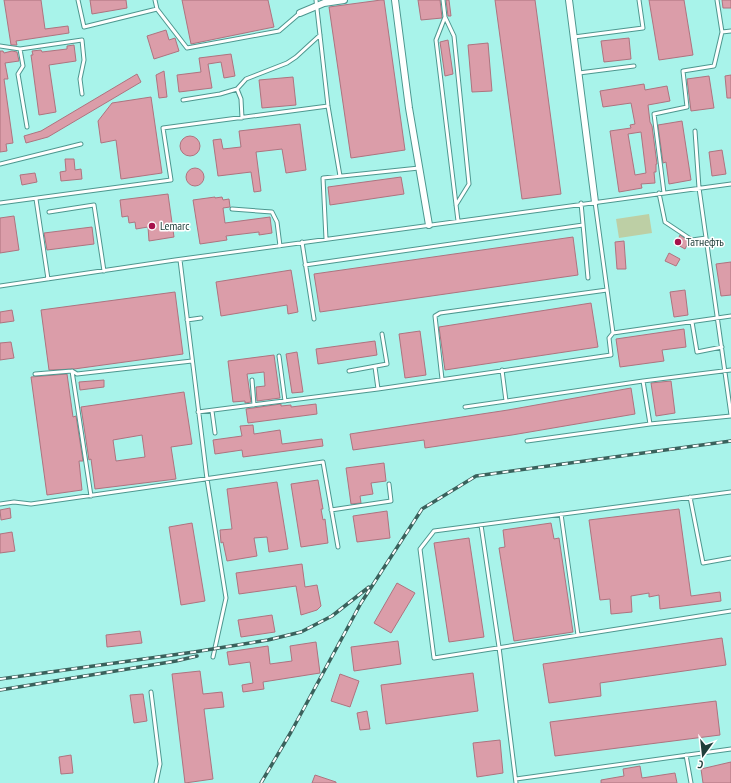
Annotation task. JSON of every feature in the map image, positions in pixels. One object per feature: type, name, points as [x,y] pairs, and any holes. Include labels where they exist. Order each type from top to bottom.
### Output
[{"type":"street","points":[[300,13],[316,3],[344,0]]},
{"type":"street","points":[[394,0],[409,108],[429,225]]},
{"type":"street","points":[[569,0],[595,202]]},
{"type":"lane","points":[[78,0],[84,27],[157,9]]},
{"type":"lane","points":[[155,0],[157,9],[187,48],[279,31],[300,13]]},
{"type":"lane","points":[[443,0],[445,17],[454,36],[469,184],[456,205]]},
{"type":"lane","points":[[574,37],[643,28],[640,0]]},
{"type":"lane","points":[[664,192],[654,114],[687,107],[683,72],[714,66],[722,32],[717,0]]},
{"type":"lane","points":[[316,3],[328,106],[340,176]]},
{"type":"lane","points":[[445,17],[436,40],[458,221]]},
{"type":"lane","points":[[722,32],[731,31]]},
{"type":"lane","points":[[183,100],[220,94],[237,88],[246,79],[287,63],[296,57],[320,35]]},
{"type":"lane","points":[[0,46],[20,48],[82,40],[84,60],[80,79],[82,94]]},
{"type":"lane","points":[[20,48],[23,66],[18,74],[27,127]]},
{"type":"lane","points":[[579,73],[634,66]]},
{"type":"lane","points":[[237,88],[241,99],[242,118]]},
{"type":"lane","points":[[0,203],[171,180],[163,128],[328,106]]},
{"type":"lane","points":[[527,442],[650,424],[731,415],[699,188],[695,131]]},
{"type":"lane","points":[[0,164],[81,144]]},
{"type":"lane","points":[[326,239],[322,178],[420,168]]},
{"type":"lane","points":[[0,286],[302,242],[731,184]]},
{"type":"lane","points":[[659,193],[665,222],[692,240],[706,238]]},
{"type":"lane","points":[[36,199],[48,279]]},
{"type":"lane","points":[[595,202],[613,333]]},
{"type":"lane","points":[[581,204],[588,278]]},
{"type":"lane","points":[[49,212],[94,205],[104,271]]},
{"type":"lane","points":[[232,209],[272,212],[277,222],[280,246]]},
{"type":"lane","points":[[305,265],[583,225]]},
{"type":"lane","points":[[302,242],[314,319]]},
{"type":"lane","points":[[180,260],[207,479],[226,598],[213,657]]},
{"type":"lane","points":[[442,379],[435,316],[440,313],[607,290]]},
{"type":"lane","points":[[198,412],[378,388],[611,354],[609,338],[613,333],[731,316]]},
{"type":"lane","points":[[187,320],[201,318]]},
{"type":"lane","points":[[692,322],[697,352],[722,348]]},
{"type":"lane","points":[[349,371],[387,364],[382,334]]},
{"type":"lane","points":[[279,356],[285,401]]},
{"type":"lane","points":[[36,374],[72,371],[78,374],[192,361]]},
{"type":"lane","points":[[375,367],[378,388]]},
{"type":"lane","points":[[502,370],[506,401]]},
{"type":"lane","points":[[465,407],[642,381],[731,370]]},
{"type":"lane","points":[[72,371],[91,496]]},
{"type":"lane","points":[[252,380],[254,405]]},
{"type":"lane","points":[[642,381],[650,424]]},
{"type":"lane","points":[[212,411],[215,433]]},
{"type":"lane","points":[[0,504],[14,502],[31,504],[323,462],[338,547]]},
{"type":"lane","points":[[331,510],[391,501],[389,484]]},
{"type":"lane","points":[[731,492],[434,531],[420,549],[434,658],[731,611]]},
{"type":"lane","points":[[690,497],[703,563],[731,558]]},
{"type":"lane","points":[[560,514],[578,635]]},
{"type":"lane","points":[[481,525],[499,647],[516,781],[731,748]]},
{"type":"lane","points":[[151,692],[160,764],[156,783]]},
{"type":"lane","points":[[686,755],[691,783]]},
{"type":"green space","points":[[649,214],[652,233],[619,238],[616,219]]},
{"type":"building","points":[[4,0],[41,0],[45,29],[68,26],[69,33],[16,41],[17,45],[11,45]]},
{"type":"building","points":[[90,0],[126,0],[127,8],[92,14]]},
{"type":"building","points":[[182,0],[268,0],[274,27],[191,44]]},
{"type":"building","points":[[384,0],[405,150],[351,158],[329,7]]},
{"type":"building","points":[[418,0],[440,0],[442,18],[421,20]]},
{"type":"building","points":[[446,0],[449,0],[451,16],[448,16]]},
{"type":"building","points":[[495,0],[535,0],[561,194],[522,199]]},
{"type":"building","points":[[649,0],[684,0],[693,55],[659,60]]},
{"type":"building","points":[[722,0],[731,0],[731,8],[723,8]]},
{"type":"building","points":[[166,30],[169,40],[175,38],[179,51],[154,59],[147,36]]},
{"type":"building","points":[[629,38],[631,59],[604,62],[601,41]]},
{"type":"building","points":[[448,40],[453,74],[445,76],[440,42]]},
{"type":"building","points":[[488,43],[492,91],[472,92],[468,45]]},
{"type":"building","points":[[74,45],[76,61],[49,65],[56,112],[39,115],[31,55],[33,55],[32,51],[41,50],[42,52],[67,49],[67,46]]},
{"type":"building","points":[[0,51],[3,51],[4,53],[12,51],[17,52],[19,61],[5,63],[8,79],[4,79],[13,143],[6,144],[7,151],[0,152]]},
{"type":"building","points":[[231,54],[235,76],[224,78],[221,62],[208,64],[212,88],[179,92],[177,75],[201,72],[199,58]]},
{"type":"building","points":[[164,71],[167,97],[159,98],[156,75]]},
{"type":"building","points":[[137,74],[141,82],[48,137],[26,143],[24,136],[41,131]]},
{"type":"building","points":[[731,75],[731,98],[727,98],[725,76]]},
{"type":"building","points":[[709,76],[714,108],[691,111],[687,79]]},
{"type":"building","points":[[293,77],[296,105],[262,108],[259,80]]},
{"type":"building","points":[[644,84],[645,90],[667,86],[670,101],[648,105],[657,164],[656,172],[654,172],[655,183],[641,184],[642,188],[619,192],[610,131],[631,128],[630,125],[635,124],[631,103],[603,107],[600,91]],"holes":[[[641,132],[646,173],[635,175],[628,134]]]},
{"type":"building","points":[[151,97],[162,173],[121,179],[116,140],[101,143],[98,121],[112,103]]},
{"type":"building","points":[[682,121],[691,180],[669,184],[666,162],[663,163],[658,125]]},
{"type":"building","points":[[300,124],[306,170],[286,173],[282,149],[256,152],[261,191],[254,192],[251,172],[218,176],[213,140],[221,139],[223,149],[241,147],[239,131]]},
{"type":"building","points":[[190,136],[197,139],[200,146],[197,153],[190,156],[183,153],[180,146],[183,139]]},
{"type":"building","points":[[722,150],[726,174],[712,176],[709,152]]},
{"type":"building","points":[[65,159],[74,159],[75,170],[81,169],[82,179],[61,181],[60,172],[66,171]]},
{"type":"building","points":[[191,168],[199,168],[204,173],[202,184],[199,186],[191,186],[186,181],[186,173]]},
{"type":"building","points":[[35,173],[37,182],[22,185],[20,175]]},
{"type":"building","points":[[401,177],[404,194],[330,205],[328,187]]},
{"type":"building","points":[[168,194],[174,237],[149,241],[148,227],[136,229],[135,222],[129,223],[128,216],[122,217],[120,200]]},
{"type":"building","points":[[222,197],[223,200],[229,199],[230,207],[223,208],[225,223],[270,217],[272,233],[259,235],[259,232],[226,236],[227,240],[200,244],[193,200]]},
{"type":"building","points":[[14,216],[19,250],[0,253],[0,218]]},
{"type":"building","points":[[92,227],[94,244],[47,250],[44,233]]},
{"type":"building","points":[[680,235],[689,241],[685,249],[676,244]]},
{"type":"building","points":[[573,237],[578,275],[320,312],[314,274]]},
{"type":"building","points":[[624,241],[626,269],[617,269],[615,242]]},
{"type":"building","points":[[669,253],[680,259],[676,266],[665,261]]},
{"type":"building","points":[[731,262],[731,295],[721,296],[716,264]]},
{"type":"building","points":[[291,270],[298,312],[288,314],[287,305],[221,316],[216,282]]},
{"type":"building","points":[[685,290],[688,315],[674,317],[670,292]]},
{"type":"building","points":[[175,292],[183,354],[74,369],[49,370],[41,310]]},
{"type":"building","points":[[591,303],[598,347],[445,370],[439,327]]},
{"type":"building","points":[[12,310],[14,321],[0,323],[0,312]]},
{"type":"building","points":[[684,329],[686,347],[662,350],[664,361],[620,367],[616,339]]},
{"type":"building","points":[[420,331],[426,375],[405,378],[399,334]]},
{"type":"building","points":[[375,341],[377,355],[318,364],[316,349]]},
{"type":"building","points":[[11,342],[14,358],[0,360],[0,343]]},
{"type":"building","points":[[297,352],[303,392],[292,393],[286,354]]},
{"type":"building","points":[[274,355],[280,398],[257,401],[256,387],[265,386],[264,372],[247,374],[251,402],[233,402],[228,361]]},
{"type":"building","points":[[67,374],[73,417],[76,416],[83,461],[79,461],[82,490],[47,495],[31,377]]},
{"type":"building","points":[[104,380],[104,387],[80,390],[79,382]]},
{"type":"building","points":[[671,381],[675,413],[656,416],[651,383]]},
{"type":"building","points":[[631,388],[635,414],[425,448],[424,440],[353,450],[350,434],[508,410]]},
{"type":"building","points":[[184,392],[192,444],[171,447],[176,479],[95,489],[81,407]],"holes":[[[142,435],[145,457],[116,461],[113,440]]]},
{"type":"building","points":[[281,404],[281,406],[291,405],[291,407],[316,404],[317,414],[248,423],[246,409]]},
{"type":"building","points":[[253,425],[254,434],[280,430],[282,444],[322,439],[323,446],[243,457],[242,450],[215,454],[213,440],[242,436],[240,426]]},
{"type":"building","points":[[384,463],[386,481],[371,483],[373,494],[360,496],[361,503],[351,504],[346,468]]},
{"type":"building","points":[[318,480],[323,509],[321,509],[323,520],[325,519],[328,543],[301,547],[291,484]]},
{"type":"building","points":[[277,482],[288,549],[269,552],[267,537],[254,538],[257,556],[227,561],[223,542],[221,543],[220,530],[232,529],[227,489]]},
{"type":"building","points":[[10,508],[11,518],[1,520],[0,510]]},
{"type":"building","points":[[679,509],[691,596],[720,592],[721,601],[660,609],[659,595],[649,597],[649,593],[631,596],[632,612],[611,614],[610,599],[600,600],[589,520]]},
{"type":"building","points":[[387,511],[390,538],[357,542],[353,516]]},
{"type":"building","points":[[192,523],[205,601],[181,605],[169,527]]},
{"type":"building","points":[[551,523],[554,539],[559,538],[573,632],[514,641],[499,548],[505,547],[503,530]]},
{"type":"building","points":[[12,532],[15,551],[0,553],[0,534]]},
{"type":"building","points":[[469,538],[484,637],[449,642],[434,543]]},
{"type":"building","points":[[302,564],[305,587],[317,585],[321,606],[317,610],[301,615],[296,586],[239,594],[236,573]]},
{"type":"building","points":[[397,583],[415,593],[391,633],[374,623]]},
{"type":"building","points":[[272,615],[275,632],[241,637],[238,620]]},
{"type":"building","points":[[140,631],[142,643],[107,647],[106,635]]},
{"type":"building","points":[[722,638],[726,665],[600,683],[601,696],[549,703],[543,664]]},
{"type":"building","points":[[398,641],[401,664],[354,671],[351,647]]},
{"type":"building","points":[[316,642],[320,673],[263,682],[264,689],[243,692],[242,685],[253,683],[250,662],[229,665],[227,652],[268,646],[270,664],[292,661],[290,646]]},
{"type":"building","points":[[200,671],[203,694],[222,692],[224,707],[204,709],[213,779],[185,783],[172,674]]},
{"type":"building","points":[[473,673],[478,711],[386,724],[381,685]]},
{"type":"building","points":[[340,674],[359,681],[350,707],[331,701]]},
{"type":"building","points":[[143,694],[147,721],[134,723],[130,695]]},
{"type":"building","points":[[716,701],[720,735],[555,756],[550,722]]},
{"type":"building","points":[[367,711],[370,729],[360,730],[357,713]]},
{"type":"building","points":[[500,740],[503,773],[477,777],[473,743]]},
{"type":"building","points":[[71,755],[73,773],[61,774],[59,757]]},
{"type":"building","points":[[731,762],[731,783],[703,783],[701,769]]},
{"type":"building","points":[[640,766],[642,778],[675,773],[677,783],[601,783],[601,780],[624,776],[623,769]]},
{"type":"building","points":[[315,775],[336,782],[336,783],[312,783]]},
{"type":"railway","points":[[261,783],[291,732],[361,603],[422,509],[476,476],[731,441]]},
{"type":"railway","points":[[0,679],[194,652],[268,640],[301,632],[332,616],[369,587]]},
{"type":"railway","points":[[0,690],[176,661],[197,656]]},
{"type":"place","name":"Lemarc","points":[[152,226]]},
{"type":"place","name":"Татнефть","points":[[678,242]]}]
